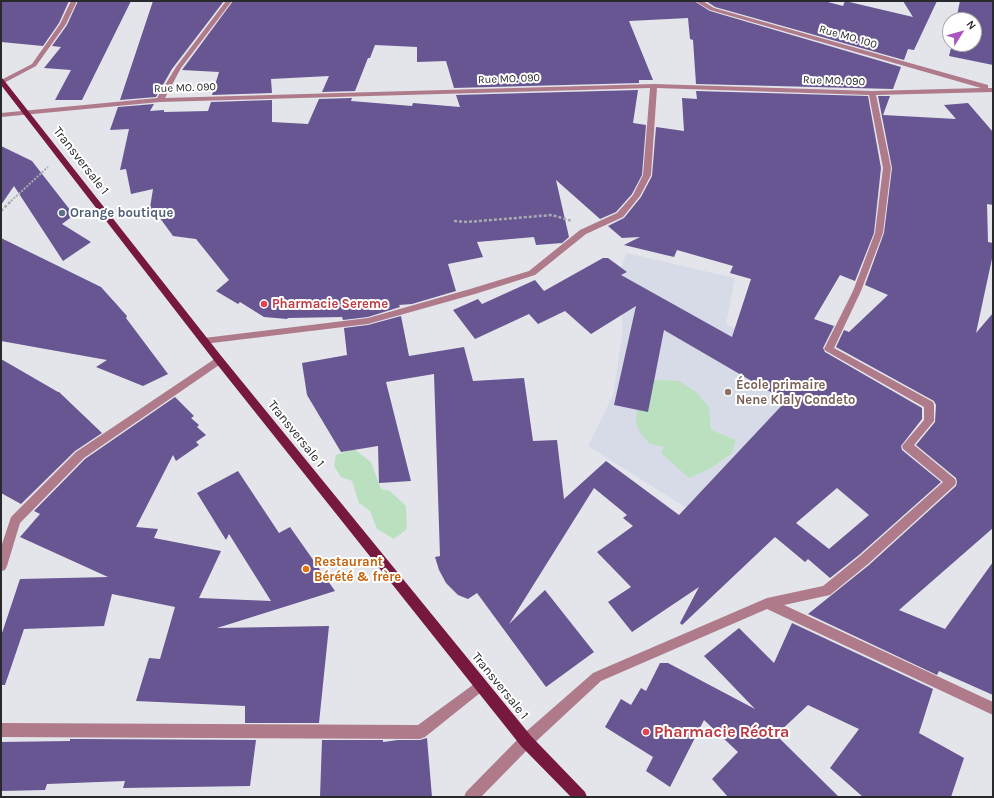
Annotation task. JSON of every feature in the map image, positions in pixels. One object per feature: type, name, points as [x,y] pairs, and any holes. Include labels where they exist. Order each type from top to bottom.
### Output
[{"type":"main road","name":"Transversale 1","points":[[2,81],[219,360],[526,741],[580,797]]},
{"type":"street","points":[[2,81],[34,65],[63,24],[74,1]]},
{"type":"street","points":[[160,100],[178,68],[230,1]]},
{"type":"street","name":"Rue MO. 100","points":[[698,1],[712,9],[993,90]]},
{"type":"street","points":[[204,341],[368,321],[472,292],[532,273],[588,230],[620,215],[636,196],[647,175],[654,86]]},
{"type":"street","name":"Rue MO. 090","points":[[1,115],[160,100],[654,86],[872,93],[993,90]]},
{"type":"street","points":[[471,797],[526,741],[597,677],[767,602],[826,591],[864,560],[951,482],[907,446],[929,421],[930,405],[829,349],[857,290],[879,233],[887,168],[872,93]]},
{"type":"street","points":[[1,566],[15,520],[80,455],[219,360]]},
{"type":"street","points":[[767,602],[993,709]]},
{"type":"street","points":[[1,730],[420,732],[481,685]]},
{"type":"path","points":[[1,211],[60,155]]},
{"type":"path","points":[[454,221],[467,222],[552,215],[571,221],[588,230]]},
{"type":"shaded area","name":"École primaire Nene Klaly Condeto","points":[[626,253],[735,278],[726,324],[841,378],[720,529],[588,446],[613,395],[623,329],[617,284]]},
{"type":"green space","points":[[636,379],[679,381],[696,392],[709,407],[711,430],[736,440],[731,454],[711,468],[689,478],[661,453],[665,447],[650,444],[641,434],[636,424]]},
{"type":"green space","points":[[354,449],[371,462],[381,489],[390,491],[406,506],[407,529],[394,539],[377,529],[370,511],[359,503],[352,481],[341,477],[334,466],[336,455]]},
{"type":"building","points":[[1,1],[69,1],[59,23],[43,46],[1,42]]},
{"type":"building","points":[[78,1],[131,1],[82,100],[55,100],[71,70],[44,68],[61,47],[52,46],[67,25]]},
{"type":"building","points":[[153,1],[224,1],[172,69],[156,97],[120,100]]},
{"type":"building","points":[[233,1],[694,1],[710,11],[901,67],[893,89],[696,84],[693,40],[690,39],[688,18],[629,21],[653,80],[639,80],[639,83],[454,88],[446,61],[417,62],[417,47],[375,45],[370,58],[368,58],[355,91],[322,92],[329,76],[271,79],[272,93],[212,95],[219,72],[182,70]]},
{"type":"building","points":[[706,1],[824,1],[843,6],[845,1],[913,17],[903,1],[937,1],[914,50],[908,49],[904,60],[715,7]]},
{"type":"building","points":[[960,1],[993,1],[993,65],[949,56],[950,52],[982,52],[982,12],[958,12]]},
{"type":"building","points":[[638,90],[633,123],[646,125],[642,175],[632,194],[616,212],[600,219],[556,180],[569,237],[562,243],[536,245],[534,237],[477,242],[483,257],[448,264],[456,291],[412,304],[399,305],[400,307],[368,317],[343,320],[342,317],[287,319],[264,317],[240,302],[238,304],[216,291],[229,280],[196,239],[173,236],[157,214],[149,214],[153,189],[131,194],[126,169],[120,170],[129,129],[110,130],[118,107],[154,104],[150,111],[208,111],[211,102],[272,100],[272,122],[308,124],[319,99],[352,98],[351,101],[412,106],[413,103],[460,107],[456,95]]},
{"type":"building","points":[[696,91],[868,96],[881,168],[874,233],[855,281],[840,275],[814,319],[834,326],[823,348],[825,352],[922,408],[922,419],[901,446],[902,450],[941,482],[859,555],[830,578],[808,559],[805,562],[775,537],[682,625],[680,623],[699,587],[632,632],[608,602],[631,587],[597,552],[633,526],[623,518],[627,515],[594,488],[509,624],[545,590],[594,652],[546,687],[477,593],[468,599],[458,595],[446,583],[439,570],[435,557],[440,556],[434,374],[386,382],[411,481],[379,483],[378,446],[341,452],[307,395],[302,363],[347,355],[344,328],[368,325],[401,316],[409,356],[464,347],[473,381],[524,378],[533,441],[557,440],[564,499],[606,461],[679,515],[786,401],[664,330],[648,412],[614,405],[636,306],[591,334],[565,311],[538,324],[529,314],[475,339],[453,310],[478,299],[482,304],[535,280],[544,291],[603,258],[608,258],[627,272],[621,275],[732,337],[751,279],[730,273],[733,266],[677,250],[674,257],[624,245],[640,237],[622,238],[608,226],[624,218],[641,197],[652,176],[656,127],[684,131],[682,98],[697,99]],"holes":[[[837,488],[869,515],[829,549],[796,523]]]},
{"type":"building","points":[[878,96],[890,96],[883,115],[956,119],[944,105],[968,103],[993,132],[993,205],[987,204],[988,242],[993,243],[993,254],[976,333],[993,313],[993,528],[899,610],[945,629],[993,562],[993,695],[939,671],[937,675],[808,614],[869,565],[956,486],[957,482],[956,478],[916,445],[935,422],[936,405],[934,401],[836,347],[844,330],[849,332],[888,295],[865,285],[884,233],[892,168]]},
{"type":"building","points":[[1,146],[32,161],[74,215],[62,224],[91,242],[63,261],[14,186],[1,205]]},
{"type":"building","points":[[1,238],[101,287],[127,316],[126,318],[168,374],[143,386],[96,367],[107,360],[1,341]]},
{"type":"building","points":[[1,359],[59,392],[102,433],[75,451],[21,504],[1,493]]},
{"type":"building","points":[[175,397],[194,416],[191,418],[199,425],[197,427],[206,435],[196,442],[199,445],[176,461],[173,455],[136,527],[158,529],[154,538],[221,551],[199,598],[271,601],[229,534],[226,540],[197,493],[238,471],[279,533],[290,527],[335,591],[217,628],[329,626],[319,723],[245,723],[245,706],[136,701],[149,658],[160,659],[175,607],[112,594],[104,626],[24,629],[5,685],[1,685],[1,636],[20,579],[108,577],[20,537],[40,514],[34,511],[85,459]]},
{"type":"building","points":[[792,623],[933,689],[919,733],[964,758],[951,797],[863,797],[830,768],[859,729],[808,705],[776,735],[839,797],[728,797],[712,779],[738,752],[704,720],[670,787],[646,771],[653,757],[605,727],[621,699],[631,705],[641,688],[646,691],[660,663],[668,663],[755,709],[704,656],[739,628],[774,663]]},
{"type":"building","points":[[427,738],[432,797],[320,797],[322,740],[383,740],[383,742],[420,740]]},
{"type":"building","points":[[70,739],[256,740],[250,786],[123,788],[125,781],[47,784],[45,790],[1,791],[1,742],[70,741]]},
{"type":"place","name":"Orange boutique","points":[[62,213]]},
{"type":"place","name":"Pharmacie Sereme","points":[[264,304]]},
{"type":"place","name":"École primaire Nene Klaly Condeto","points":[[728,392]]},
{"type":"place","name":"Restaurant Bérété & frère","points":[[306,569]]},
{"type":"place","name":"Pharmacie Réotra","points":[[646,732]]}]
